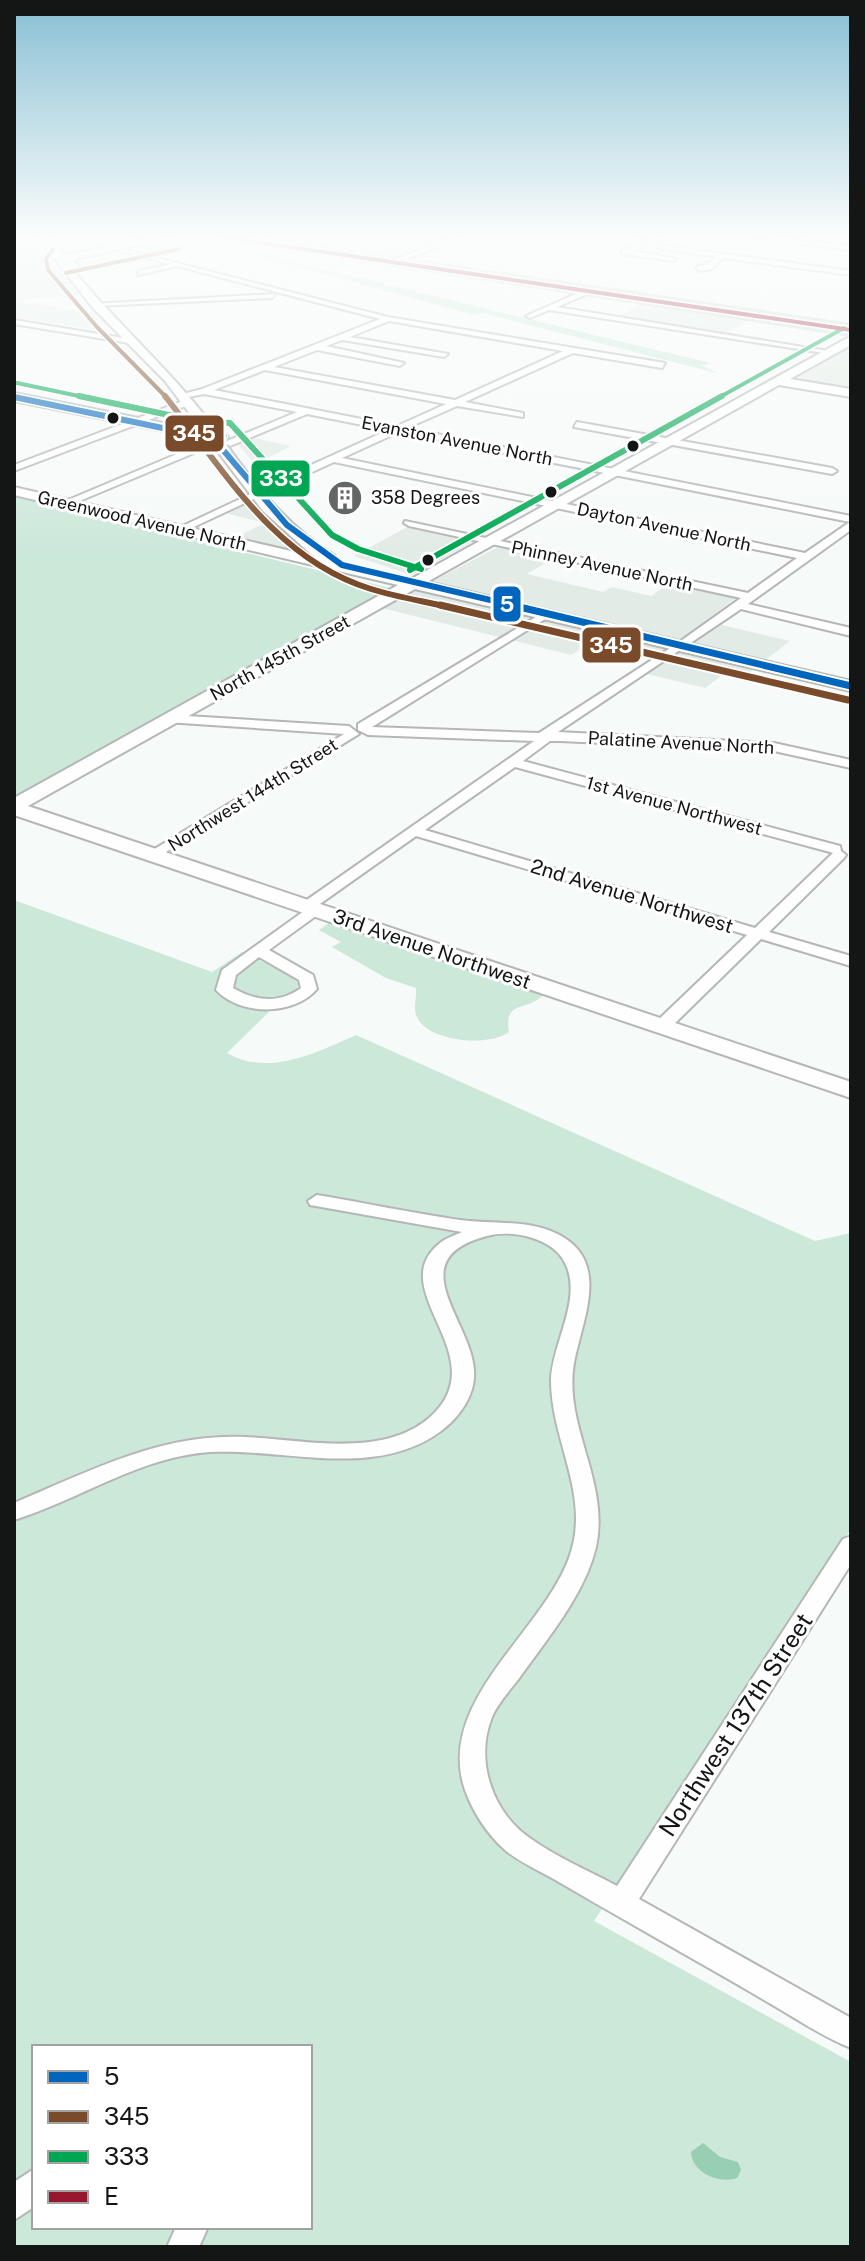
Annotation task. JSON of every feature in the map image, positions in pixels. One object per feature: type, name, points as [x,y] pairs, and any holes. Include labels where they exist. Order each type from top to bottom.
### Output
[{"type":"main road","name":"North 145th Street","points":[[14,807],[850,341]]},
{"type":"main road","points":[[135,342],[264,491],[317,540],[339,555]]},
{"type":"main road","points":[[778,381],[851,393]]},
{"type":"main road","points":[[14,397],[220,441]]},
{"type":"main road","name":"Greenwood Avenue North","points":[[14,491],[417,582],[851,686]]},
{"type":"main road","points":[[264,491],[295,535],[316,552],[351,568]]},
{"type":"main road","name":"Greenwood Avenue North","points":[[271,551],[339,555],[417,582]]},
{"type":"main road","name":"3rd Avenue Northwest","points":[[14,807],[851,1090]]},
{"type":"street","points":[[126,341],[135,342]]},
{"type":"street","points":[[14,468],[332,341]]},
{"type":"street","points":[[362,341],[444,354]]},
{"type":"street","points":[[514,341],[662,365]]},
{"type":"street","points":[[756,341],[830,352]]},
{"type":"street","points":[[179,530],[589,344]]},
{"type":"street","points":[[316,347],[400,363]]},
{"type":"street","points":[[263,367],[520,415]]},
{"type":"street","name":"Evanston Avenue North","points":[[204,391],[851,519]]},
{"type":"street","points":[[72,504],[105,495],[179,466],[220,441],[293,408]]},
{"type":"street","points":[[72,504],[91,492],[164,462],[307,411]]},
{"type":"street","points":[[577,425],[674,440],[832,471]]},
{"type":"street","name":"Dayton Avenue North","points":[[332,459],[807,557]]},
{"type":"street","points":[[164,462],[179,466]]},
{"type":"street","points":[[91,492],[105,495]]},
{"type":"street","name":"Phinney Avenue North","points":[[409,523],[750,597]]},
{"type":"street","points":[[258,950],[307,978],[309,989],[295,1000],[270,1005],[224,990],[228,973],[413,831],[682,646],[851,525]]},
{"type":"street","points":[[738,605],[851,632]]},
{"type":"street","name":"Northwest 144th Street","points":[[153,856],[546,614]]},
{"type":"street","points":[[171,719],[549,737]]},
{"type":"street","name":"Palatine Avenue North","points":[[549,737],[774,747],[851,764]]},
{"type":"street","name":"1st Avenue Northwest","points":[[513,762],[847,851]]},
{"type":"street","name":"2nd Avenue Northwest","points":[[413,831],[851,961]]},
{"type":"street","points":[[661,1027],[847,851]]},
{"type":"street","points":[[317,1201],[486,1229],[525,1230],[566,1249],[576,1260],[580,1276],[578,1297],[562,1380],[567,1420],[591,1510],[588,1535],[574,1574],[482,1710],[471,1746],[471,1768],[476,1788],[496,1827],[517,1844],[620,1905],[851,2034]]},
{"type":"street","points":[[14,1512],[162,1452],[186,1446],[377,1447],[428,1430],[457,1404],[466,1372],[432,1287],[430,1271],[436,1257],[450,1244],[486,1229]]},
{"type":"street","name":"Northwest 137th Street","points":[[620,1905],[851,1545]]},
{"type":"street","points":[[14,2204],[32,2187]]},
{"type":"shaded area","points":[[590,341],[617,341],[710,363],[702,366],[720,374]]},
{"type":"shaded area","points":[[851,347],[851,389],[795,379]]},
{"type":"shaded area","points":[[249,437],[291,446],[256,464],[295,473],[269,481],[237,443]]},
{"type":"shaded area","points":[[14,496],[394,589],[14,799]]},
{"type":"shaded area","points":[[258,498],[303,550],[296,552],[234,538],[265,523],[226,513]]},
{"type":"shaded area","points":[[409,526],[474,541],[412,575],[354,556]]},
{"type":"shaded area","points":[[498,547],[552,559],[527,574],[603,592],[612,587],[651,596],[671,582],[737,597],[705,621],[790,641],[750,672],[732,668],[705,688],[635,671],[661,652],[599,637],[571,655],[382,608]]},
{"type":"shaded area","points":[[14,900],[212,972],[242,952],[288,974],[299,983],[296,992],[279,1002],[227,1053],[243,1060],[275,1063],[292,1060],[356,1035],[815,1241],[851,1233],[851,1529],[594,1921],[851,2062],[851,2247],[14,2247]]},
{"type":"shaded area","points":[[333,920],[544,994],[513,1010],[508,1022],[509,1032],[500,1037],[475,1041],[435,1033],[425,1027],[416,1015],[416,988],[386,978],[332,947],[341,942],[319,930]]},
{"type":"shaded area","points":[[703,2143],[720,2157],[738,2162],[741,2170],[737,2178],[715,2178],[696,2166],[691,2152]]},
{"type":"transit line","name":"345","points":[[111,341],[165,396],[252,509],[302,554],[333,573],[370,589],[848,700]]},
{"type":"transit line","name":"333","points":[[410,570],[822,341]]},
{"type":"transit line","name":"333","points":[[17,383],[202,422],[230,423],[332,535],[358,549],[421,569]]},
{"type":"transit line","name":"5","points":[[14,397],[201,436],[224,436]]},
{"type":"transit line","name":"5","points":[[212,437],[287,525],[342,565],[851,686]]},
{"type":"place","name":"358 Degrees","points":[[345,498]]}]
